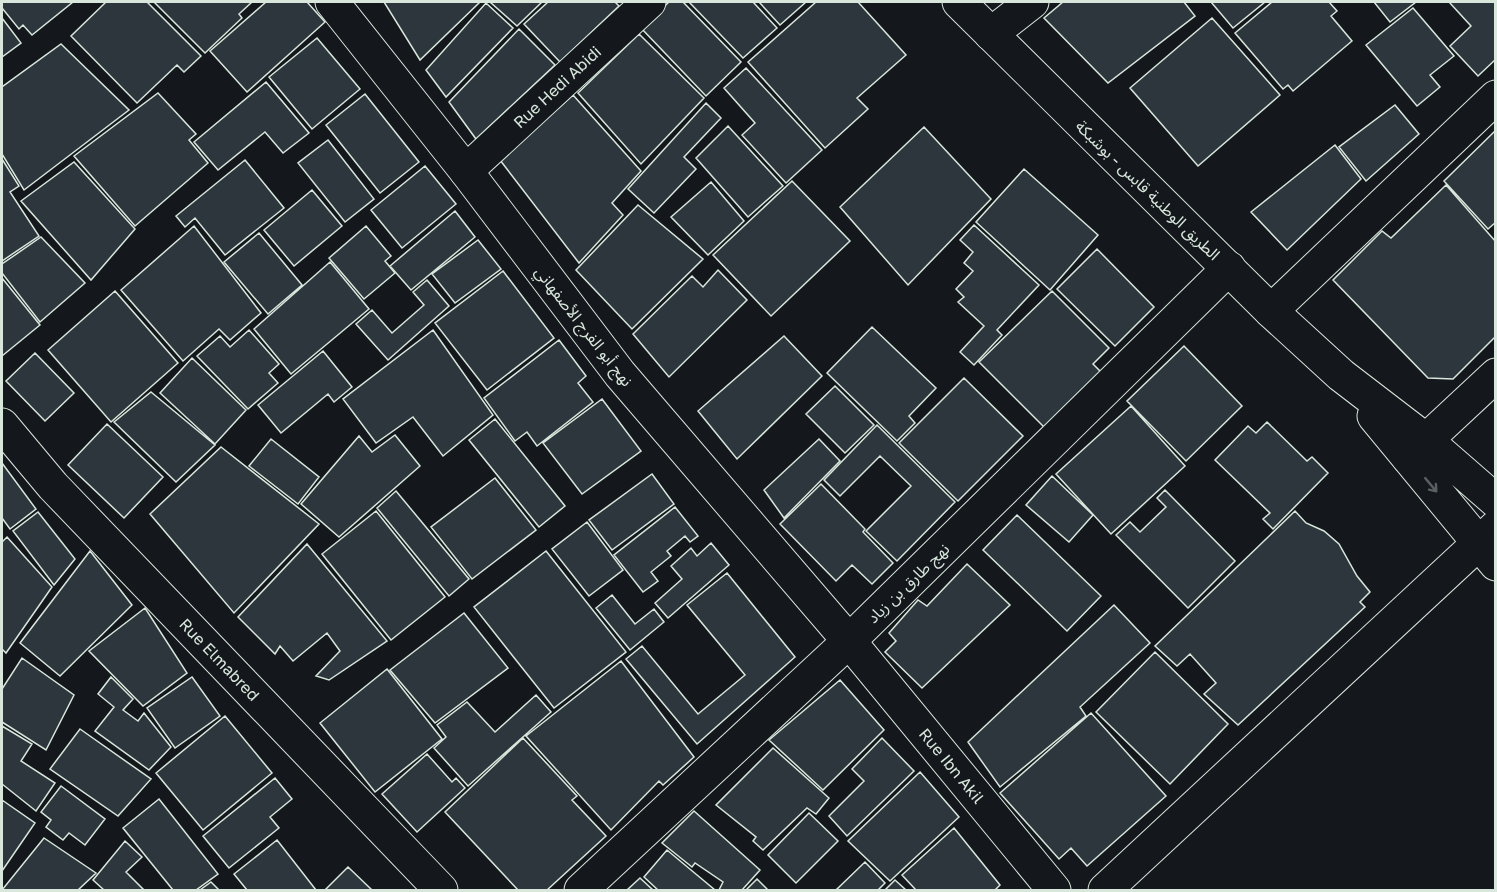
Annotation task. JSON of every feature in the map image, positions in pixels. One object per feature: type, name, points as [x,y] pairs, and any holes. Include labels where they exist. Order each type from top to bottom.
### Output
[{"type":"street","name":"نهج أبو الفرج الأصفهاني","points":[[332,2],[466,171],[620,374],[849,641]]},
{"type":"street","name":"Rue Hedi Abidi","points":[[466,171],[649,2]]},
{"type":"street","name":"الطريق الوطنية قابس - بوشبكة","points":[[959,2],[1271,311],[1417,449],[1489,545]]},
{"type":"street","points":[[991,34],[1032,2]]},
{"type":"street","points":[[1271,311],[1496,97]]},
{"type":"street","name":"نهج طارق بن زياد","points":[[581,891],[849,641],[1229,268]]},
{"type":"street","points":[[1417,449],[1496,375]]},
{"type":"street","name":"Rue Elmabred","points":[[2,425],[53,486],[441,891]]},
{"type":"street","name":"الطريق الوطنية قابس - بوشبكة","points":[[1417,449],[1496,501]]},
{"type":"street","points":[[1105,891],[1489,545]]},
{"type":"street","name":"Rue Ibn Akil","points":[[849,641],[1054,891]]},
{"type":"building","points":[[2,2],[73,2],[32,35],[23,25],[19,29],[2,8]]},
{"type":"building","points":[[106,2],[147,2],[201,56],[184,72],[177,65],[137,103],[71,36]]},
{"type":"building","points":[[154,2],[252,2],[239,14],[242,18],[205,53]]},
{"type":"building","points":[[266,2],[307,2],[325,22],[247,92],[210,51]]},
{"type":"building","points":[[384,2],[480,2],[420,60]]},
{"type":"building","points":[[490,2],[542,2],[517,26]]},
{"type":"building","points":[[548,2],[615,2],[619,6],[560,62],[524,24]]},
{"type":"building","points":[[669,2],[683,2],[741,62],[706,96],[641,28]]},
{"type":"building","points":[[689,2],[753,2],[777,28],[743,58]]},
{"type":"building","points":[[759,2],[806,2],[780,25]]},
{"type":"building","points":[[816,2],[858,2],[906,55],[857,98],[868,109],[825,148],[748,62]]},
{"type":"building","points":[[1063,2],[1184,2],[1195,16],[1108,83],[1044,18]]},
{"type":"building","points":[[1211,2],[1265,2],[1233,28]]},
{"type":"building","points":[[1272,2],[1329,2],[1337,11],[1331,16],[1352,41],[1293,91],[1288,85],[1283,89],[1235,33]]},
{"type":"building","points":[[1374,2],[1416,2],[1390,22]]},
{"type":"building","points":[[1449,2],[1496,2],[1496,59],[1478,76],[1450,46],[1471,26]]},
{"type":"building","points":[[486,3],[513,28],[446,97],[426,70]]},
{"type":"building","points":[[1413,8],[1454,56],[1430,75],[1440,87],[1417,106],[1366,45]]},
{"type":"building","points":[[2,18],[21,43],[2,57]]},
{"type":"building","points":[[1212,18],[1280,95],[1198,166],[1130,88]]},
{"type":"building","points":[[519,29],[555,65],[476,139],[449,102]]},
{"type":"building","points":[[639,34],[704,98],[641,164],[578,93]]},
{"type":"building","points":[[317,38],[360,89],[312,129],[269,77]]},
{"type":"building","points":[[61,44],[129,110],[24,190],[2,154],[2,87]]},
{"type":"building","points":[[746,68],[822,150],[786,183],[742,135],[755,123],[724,88]]},
{"type":"building","points":[[266,82],[309,133],[283,153],[265,132],[218,170],[194,142]]},
{"type":"building","points":[[158,93],[196,134],[189,140],[208,163],[135,226],[74,156]]},
{"type":"building","points":[[365,94],[419,162],[380,193],[326,125]]},
{"type":"building","points":[[573,95],[641,171],[612,203],[623,215],[579,263],[500,160]]},
{"type":"building","points":[[706,103],[721,118],[684,157],[696,169],[654,213],[628,189]]},
{"type":"building","points":[[1395,105],[1419,134],[1366,181],[1339,147]]},
{"type":"building","points":[[728,126],[783,186],[748,217],[696,158]]},
{"type":"building","points":[[924,127],[991,199],[908,285],[840,207]]},
{"type":"building","points":[[1496,130],[1496,222],[1488,229],[1444,181]]},
{"type":"building","points":[[328,140],[374,199],[345,222],[298,163]]},
{"type":"building","points":[[1335,145],[1361,179],[1287,250],[1251,212]]},
{"type":"building","points":[[2,159],[19,186],[10,192],[39,236],[2,261]]},
{"type":"building","points":[[245,160],[284,208],[225,255],[195,218],[185,227],[176,216]]},
{"type":"building","points":[[74,162],[135,229],[91,280],[21,201]]},
{"type":"building","points":[[425,166],[456,204],[402,248],[371,210]]},
{"type":"building","points":[[1024,169],[1098,235],[1050,290],[976,222]]},
{"type":"building","points":[[792,181],[850,241],[771,316],[713,255]]},
{"type":"building","points":[[711,182],[744,221],[708,255],[671,217]]},
{"type":"building","points":[[1446,185],[1496,242],[1496,336],[1453,379],[1428,378],[1333,280],[1382,231],[1391,238]]},
{"type":"building","points":[[312,190],[342,226],[294,266],[264,230]]},
{"type":"building","points":[[638,205],[703,259],[632,329],[576,270]]},
{"type":"building","points":[[455,211],[475,237],[411,290],[390,266]]},
{"type":"building","points":[[974,225],[1039,285],[997,330],[1002,335],[974,365],[960,352],[984,326],[958,302],[964,297],[956,289],[973,271],[964,263],[973,252],[960,240]]},
{"type":"building","points":[[194,226],[261,313],[230,340],[219,329],[183,361],[121,290]]},
{"type":"building","points":[[366,226],[391,256],[385,261],[395,273],[364,299],[329,258]]},
{"type":"building","points":[[259,233],[302,285],[268,314],[224,262]]},
{"type":"building","points":[[41,237],[85,283],[40,322],[2,273],[2,264]]},
{"type":"building","points":[[478,240],[501,269],[455,303],[432,274]]},
{"type":"building","points":[[1097,249],[1154,307],[1115,346],[1057,289]]},
{"type":"building","points":[[330,262],[369,309],[291,374],[254,329]]},
{"type":"building","points":[[718,270],[747,300],[669,377],[633,334],[692,276],[703,287]]},
{"type":"building","points":[[503,271],[554,338],[487,390],[435,323]]},
{"type":"building","points":[[2,278],[40,325],[2,356]]},
{"type":"building","points":[[427,280],[449,306],[388,360],[356,324],[372,310],[392,333],[424,305],[413,292]]},
{"type":"building","points":[[115,291],[178,363],[111,422],[48,350]]},
{"type":"building","points":[[1052,291],[1109,348],[1093,364],[1101,372],[1044,427],[979,362]]},
{"type":"building","points":[[872,327],[936,388],[909,416],[915,423],[897,441],[827,373]]},
{"type":"building","points":[[249,330],[279,364],[269,373],[278,383],[248,409],[197,356],[220,336],[230,347]]},
{"type":"building","points":[[433,330],[493,415],[443,456],[413,417],[376,443],[343,399]]},
{"type":"building","points":[[784,336],[822,376],[737,459],[698,411]]},
{"type":"building","points":[[559,340],[586,376],[578,383],[593,402],[537,446],[527,432],[515,441],[484,398]]},
{"type":"building","points":[[1184,346],[1242,406],[1186,461],[1127,401]]},
{"type":"building","points":[[323,351],[352,387],[334,402],[328,394],[281,433],[258,405]]},
{"type":"building","points":[[35,353],[74,393],[45,421],[6,381]]},
{"type":"building","points":[[192,358],[246,410],[215,444],[160,393]]},
{"type":"building","points":[[964,378],[1023,436],[958,501],[899,443]]},
{"type":"building","points":[[835,386],[874,425],[845,453],[806,414]]},
{"type":"building","points":[[151,392],[215,445],[176,482],[114,422]]},
{"type":"building","points":[[602,399],[641,451],[582,494],[543,443]]},
{"type":"building","points":[[1131,406],[1185,466],[1111,534],[1056,474]]},
{"type":"building","points":[[495,419],[565,506],[539,527],[469,440]]},
{"type":"building","points":[[1267,422],[1307,461],[1312,457],[1328,473],[1273,529],[1263,519],[1270,513],[1215,460],[1248,426],[1256,433]]},
{"type":"building","points":[[107,424],[163,477],[124,518],[68,465]]},
{"type":"building","points":[[877,425],[955,502],[897,561],[866,531],[911,486],[880,456],[840,496],[824,480]]},
{"type":"building","points":[[395,435],[420,466],[339,537],[301,504],[359,436],[372,452]]},
{"type":"building","points":[[271,439],[319,477],[298,504],[249,466]]},
{"type":"building","points":[[819,439],[840,461],[784,518],[764,490]]},
{"type":"building","points":[[221,447],[319,524],[234,613],[150,514]]},
{"type":"building","points":[[2,463],[36,509],[10,529],[2,518]]},
{"type":"building","points":[[652,474],[674,504],[612,550],[589,520]]},
{"type":"building","points":[[1052,476],[1093,515],[1069,542],[1026,505]]},
{"type":"building","points":[[495,478],[536,530],[472,579],[431,527]]},
{"type":"building","points":[[821,484],[865,529],[863,532],[893,563],[872,584],[852,565],[836,581],[780,524]]},
{"type":"building","points":[[1165,490],[1235,561],[1188,608],[1116,535],[1130,522],[1140,532],[1166,507],[1157,498]]},
{"type":"building","points":[[396,491],[469,579],[449,596],[377,508]]},
{"type":"building","points":[[675,507],[698,536],[690,542],[685,536],[667,551],[671,556],[651,572],[658,581],[643,592],[614,555]]},
{"type":"building","points":[[376,511],[445,597],[391,640],[322,554]]},
{"type":"building","points":[[1295,511],[1306,523],[1324,531],[1339,544],[1357,576],[1370,592],[1360,602],[1365,607],[1238,725],[1204,694],[1216,683],[1190,654],[1177,666],[1155,646]]},
{"type":"building","points":[[38,512],[75,559],[54,585],[13,531]]},
{"type":"building","points":[[1017,515],[1101,596],[1067,631],[983,550]]},
{"type":"building","points":[[587,522],[623,570],[589,596],[552,549]]},
{"type":"building","points":[[7,537],[52,587],[6,653],[2,649],[2,542]]},
{"type":"building","points":[[711,543],[729,565],[668,618],[655,603],[682,579],[671,566],[691,548],[697,556]]},
{"type":"building","points":[[307,544],[387,641],[329,680],[316,676],[340,651],[327,633],[293,661],[280,646],[275,654],[238,617]]},
{"type":"building","points":[[90,551],[132,605],[60,676],[20,643]]},
{"type":"building","points":[[546,551],[626,652],[554,708],[474,607]]},
{"type":"building","points":[[967,564],[1010,605],[922,688],[885,652],[896,641],[889,633],[918,600],[927,606]]},
{"type":"building","points":[[727,573],[795,657],[697,744],[626,659],[642,646],[698,714],[745,675],[687,605]]},
{"type":"building","points":[[612,595],[635,624],[654,609],[664,622],[630,650],[596,608]]},
{"type":"building","points":[[1114,605],[1150,643],[1080,707],[1086,716],[1000,787],[968,742]]},
{"type":"building","points":[[145,608],[187,673],[143,706],[89,651]]},
{"type":"building","points":[[464,613],[508,668],[435,723],[390,670]]},
{"type":"building","points":[[1155,652],[1228,724],[1170,784],[1096,712]]},
{"type":"building","points":[[22,658],[74,695],[46,750],[2,722],[2,689]]},
{"type":"building","points":[[621,661],[694,757],[663,785],[659,781],[611,830],[526,736]]},
{"type":"building","points":[[387,669],[442,739],[375,792],[320,723]]},
{"type":"building","points":[[111,677],[133,699],[123,710],[138,721],[144,713],[171,747],[149,770],[95,731],[114,707],[98,694]]},
{"type":"building","points":[[192,677],[220,716],[175,748],[147,708]]},
{"type":"building","points":[[840,680],[884,730],[823,790],[769,740]]},
{"type":"building","points":[[536,695],[551,712],[468,786],[434,748],[446,737],[437,725],[467,702],[495,732]]},
{"type":"building","points":[[1091,713],[1166,796],[1087,866],[1071,848],[1059,859],[1000,793]]},
{"type":"building","points":[[225,716],[272,773],[203,830],[156,773]]},
{"type":"building","points":[[2,726],[32,744],[21,761],[55,783],[36,811],[2,784]]},
{"type":"building","points":[[80,729],[151,779],[118,816],[50,769]]},
{"type":"building","points":[[523,738],[577,796],[572,800],[606,836],[547,890],[518,890],[445,812]]},
{"type":"building","points":[[882,738],[914,771],[847,836],[829,816],[864,781],[852,769]]},
{"type":"building","points":[[773,748],[829,798],[816,814],[807,808],[763,850],[753,841],[756,837],[716,805]]},
{"type":"building","points":[[427,754],[452,782],[456,778],[465,788],[417,832],[382,794]]},
{"type":"building","points":[[920,772],[959,817],[890,881],[848,841]]},
{"type":"building","points":[[275,778],[292,799],[270,817],[279,828],[229,868],[203,836]]},
{"type":"building","points":[[61,786],[105,819],[85,845],[69,833],[63,840],[46,827],[51,820],[41,812]]},
{"type":"building","points":[[159,799],[218,874],[196,890],[173,890],[123,828]]},
{"type":"building","points":[[2,800],[35,823],[2,871]]},
{"type":"building","points":[[694,811],[760,870],[742,890],[719,890],[723,882],[695,863],[692,867],[662,843]]},
{"type":"building","points":[[809,813],[838,841],[796,883],[768,855]]},
{"type":"building","points":[[954,828],[1000,885],[995,890],[916,890],[902,875]]},
{"type":"building","points":[[44,838],[96,873],[78,890],[2,890]]},
{"type":"building","points":[[277,840],[316,890],[247,890],[234,874]]},
{"type":"building","points":[[125,841],[142,857],[126,872],[144,890],[104,890],[93,880]]},
{"type":"building","points":[[667,850],[715,890],[658,890],[644,877]]},
{"type":"building","points":[[865,862],[885,883],[878,890],[836,890]]},
{"type":"building","points":[[348,867],[372,890],[325,890]]},
{"type":"building","points":[[640,878],[653,890],[627,890]]},
{"type":"building","points":[[757,879],[768,890],[746,890]]},
{"type":"building","points":[[895,880],[906,890],[885,890]]},
{"type":"building","points":[[211,882],[219,890],[200,890]]}]
